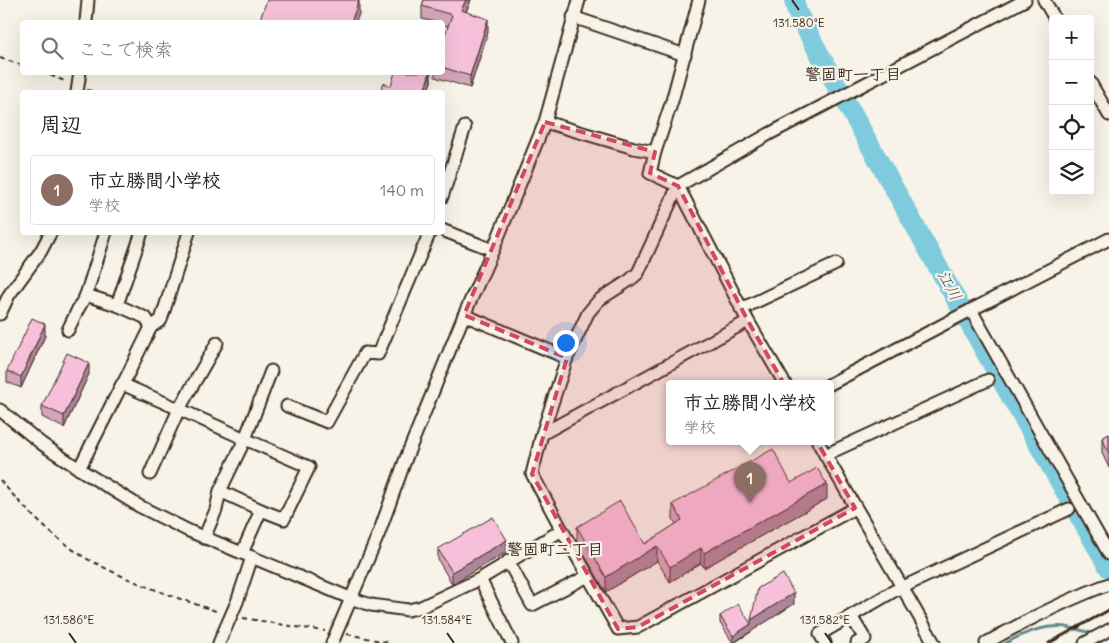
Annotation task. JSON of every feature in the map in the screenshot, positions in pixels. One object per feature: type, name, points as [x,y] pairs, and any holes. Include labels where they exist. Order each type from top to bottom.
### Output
[{"type":"street","points":[[86,20],[88,0]]},
{"type":"street","points":[[332,643],[378,533],[464,315],[493,250],[545,122],[579,0]]},
{"type":"street","points":[[699,0],[672,101],[650,173],[678,186],[741,309],[783,380]]},
{"type":"street","points":[[855,508],[638,627],[618,629],[532,474],[542,434],[567,358],[588,313],[598,300],[630,280],[638,272],[678,186],[769,134],[1025,0]]},
{"type":"street","points":[[1044,0],[1053,15]]},
{"type":"street","points":[[573,18],[685,55]]},
{"type":"street","points":[[76,90],[79,75]]},
{"type":"street","points":[[1094,89],[1109,115]]},
{"type":"street","points":[[545,122],[634,148],[655,152]]},
{"type":"street","points":[[445,188],[465,126]]},
{"type":"street","points":[[445,231],[493,250]]},
{"type":"street","points":[[0,314],[9,295],[41,252],[49,235]]},
{"type":"street","points":[[68,330],[86,295],[105,235]]},
{"type":"street","points":[[117,305],[141,235]]},
{"type":"street","points":[[79,469],[151,327],[161,320],[188,235]]},
{"type":"street","points":[[287,406],[327,422],[365,353],[378,354],[429,235]]},
{"type":"street","points":[[834,382],[1109,239]]},
{"type":"street","points":[[741,309],[836,264]]},
{"type":"street","points":[[86,295],[117,305],[146,318],[151,327]]},
{"type":"street","points":[[971,310],[1109,554]]},
{"type":"street","points":[[464,315],[567,358]]},
{"type":"street","points":[[542,434],[748,321]]},
{"type":"street","points":[[150,474],[179,409],[217,343]]},
{"type":"street","points":[[204,538],[216,510],[220,491],[245,438],[271,371]]},
{"type":"street","points":[[825,455],[988,380]]},
{"type":"street","points":[[123,384],[309,467],[284,519],[220,491]]},
{"type":"street","points":[[0,410],[42,444],[139,506],[204,538],[371,605],[408,610],[421,607],[480,579],[562,530]]},
{"type":"street","points":[[820,445],[934,643]]},
{"type":"street","points":[[825,643],[820,634],[894,591],[1069,509]]},
{"type":"street","points":[[220,643],[237,602],[247,555],[261,510]]},
{"type":"street","points":[[508,561],[532,605],[588,576]]},
{"type":"street","points":[[480,579],[512,643]]},
{"type":"street","points":[[986,643],[1025,621],[1109,584]]},
{"type":"street","points":[[851,616],[865,639],[857,643]]},
{"type":"street","points":[[1085,643],[1109,630]]},
{"type":"path","points":[[0,58],[20,64]]},
{"type":"path","points":[[0,480],[18,501],[52,534],[79,555],[125,578],[232,616],[336,632],[391,643]]},
{"type":"highlighted area","points":[[545,122],[655,152],[650,173],[678,186],[748,321],[855,508],[638,627],[618,629],[532,474],[567,358],[464,315]]},
{"type":"building","points":[[267,0],[359,0],[352,20],[260,20]]},
{"type":"building","points":[[424,0],[466,0],[461,10],[488,19],[470,76],[445,68],[445,35],[452,15],[422,6]]},
{"type":"building","points":[[394,75],[429,75],[425,90],[381,90],[383,83],[391,86]]},
{"type":"building","points":[[32,318],[45,324],[21,377],[7,371]]},
{"type":"building","points":[[67,353],[89,363],[64,416],[42,406]]},
{"type":"building","points":[[1109,434],[1109,453],[1102,438]]},
{"type":"building","points":[[773,449],[791,483],[817,468],[827,484],[704,553],[701,548],[670,567],[657,546],[606,577],[577,527],[620,501],[645,544],[682,520],[673,504]]},
{"type":"building","points":[[493,517],[507,540],[452,572],[438,549]]},
{"type":"building","points":[[783,574],[794,593],[751,620],[758,588]]},
{"type":"building","points":[[738,604],[751,624],[733,636],[720,616]]},
{"type":"waterway","name":"江川","points":[[794,0],[797,12],[829,72],[1109,568]]},
{"type":"waterway","points":[[1006,643],[1029,632],[1054,627],[1074,628],[1094,634]]},
{"type":"railway","points":[[1049,643],[1109,610]]},
{"type":"place","name":"市立勝間小学校","points":[[750,503]]},
{"type":"district","name":"警固町一丁目","points":[[853,74]]},
{"type":"district","name":"警固町二丁目","points":[[555,549]]}]
